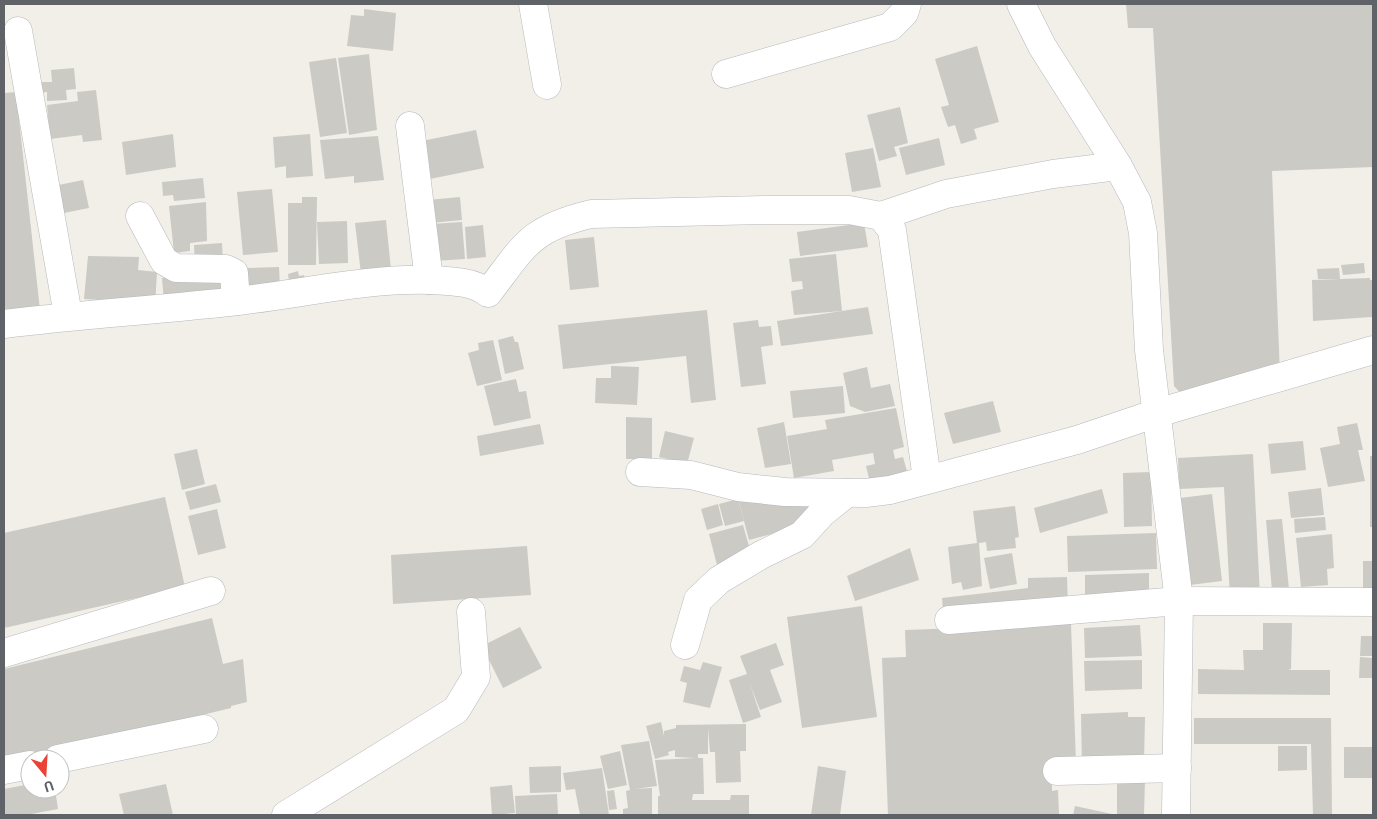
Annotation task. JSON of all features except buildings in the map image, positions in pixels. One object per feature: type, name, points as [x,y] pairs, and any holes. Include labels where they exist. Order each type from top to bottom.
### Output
[{"type":"street","points":[[533,4],[547,85]]},
{"type":"street","points":[[726,74],[890,28],[904,13],[907,4]]},
{"type":"street","points":[[1021,4],[1042,46],[1118,166],[1137,202],[1143,233],[1149,350],[1179,601],[1176,815]]},
{"type":"street","points":[[18,31],[15,77],[68,316]]},
{"type":"street","points":[[410,126],[429,280]]},
{"type":"street","points":[[4,324],[68,316],[236,301],[391,282],[429,280],[480,287],[488,293],[522,246],[540,232],[569,219],[591,214],[849,210],[881,216],[946,194],[1053,174],[1118,166]]},
{"type":"street","points":[[140,216],[164,261],[176,268],[226,269],[234,273],[236,301]]},
{"type":"street","points":[[881,216],[892,230],[896,249],[928,479]]},
{"type":"street","points":[[640,472],[690,475],[738,488],[847,493],[890,490],[1077,440],[1157,412],[1373,350]]},
{"type":"street","points":[[685,645],[698,600],[719,580],[761,554],[802,535],[822,513],[847,493]]},
{"type":"street","points":[[4,653],[212,590]]},
{"type":"street","points":[[949,620],[1179,601],[1373,602]]},
{"type":"street","points":[[286,815],[456,710],[476,677],[471,612]]},
{"type":"street","points":[[70,757],[204,729]]},
{"type":"street","points":[[4,770],[20,767]]},
{"type":"street","points":[[1058,771],[1176,768]]}]
